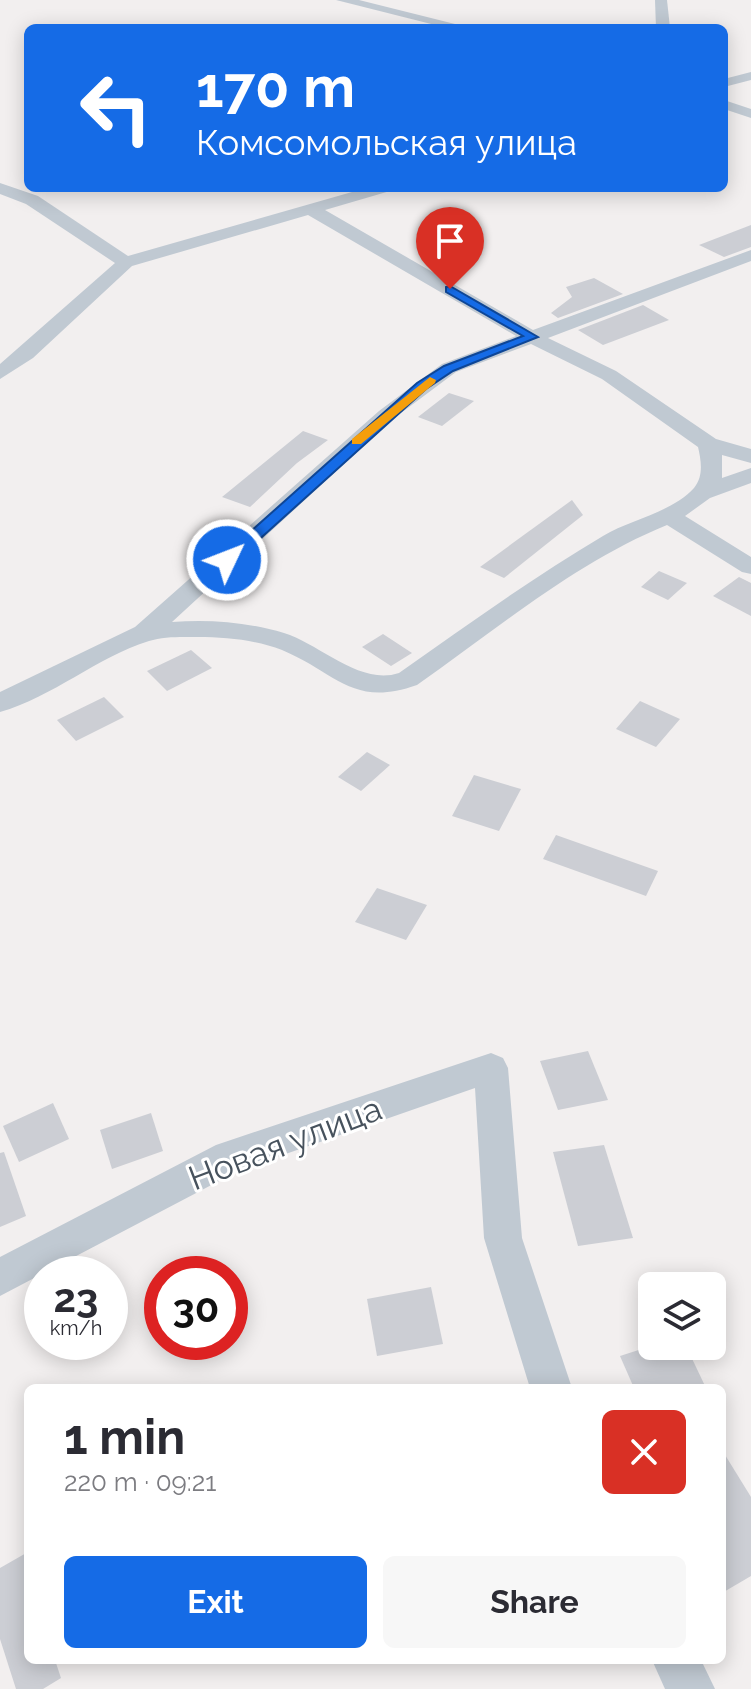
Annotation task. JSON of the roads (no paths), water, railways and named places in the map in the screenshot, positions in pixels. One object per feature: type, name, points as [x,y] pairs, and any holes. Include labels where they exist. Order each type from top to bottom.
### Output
[{"type":"street","points":[[342,0],[447,24]]},
{"type":"street","points":[[661,0],[663,24]]},
{"type":"street","points":[[728,82],[751,76]]},
{"type":"street","points":[[728,105],[751,114]]},
{"type":"street","points":[[0,188],[32,200],[126,262]]},
{"type":"street","points":[[0,373],[26,354],[126,262],[371,192]]},
{"type":"street","points":[[312,210],[532,337],[609,375],[708,444],[751,456]]},
{"type":"street","points":[[0,703],[144,633],[422,386],[449,368],[751,255]]},
{"type":"street","points":[[702,493],[714,473],[708,444]]},
{"type":"street","points":[[144,633],[187,626],[289,643],[365,682],[386,687],[408,679],[618,537],[669,516],[702,493],[751,475]]},
{"type":"street","points":[[669,516],[751,567]]},
{"type":"street","name":"Новая улица","points":[[0,1277],[229,1157],[491,1068],[503,1238],[550,1384]]},
{"type":"street","points":[[677,1664],[691,1689]]}]
